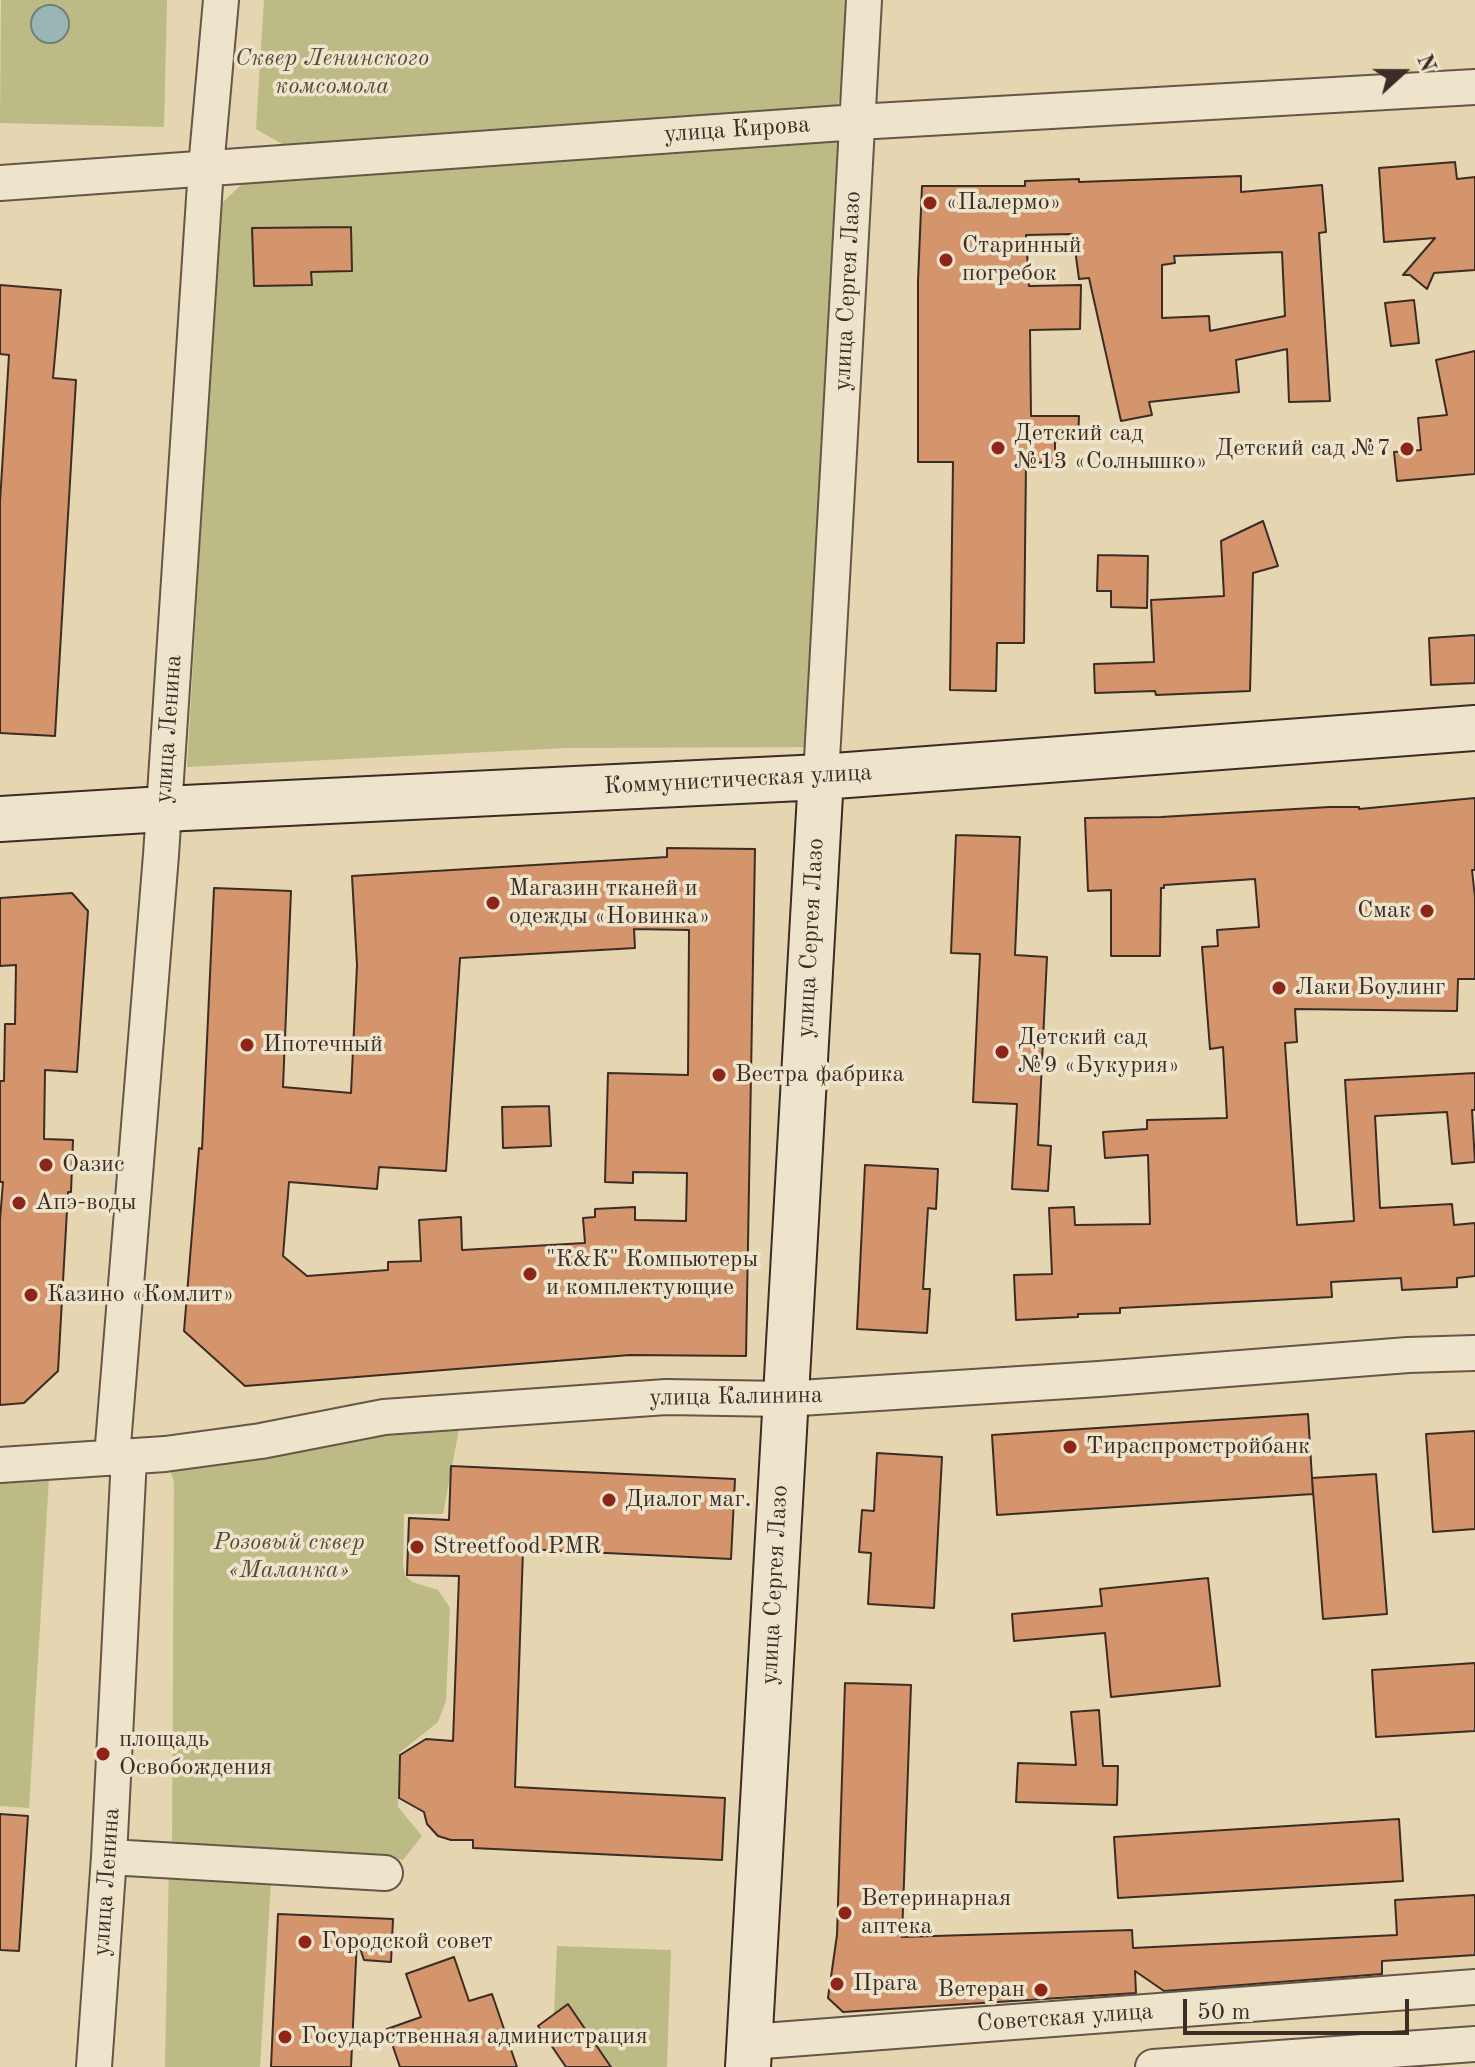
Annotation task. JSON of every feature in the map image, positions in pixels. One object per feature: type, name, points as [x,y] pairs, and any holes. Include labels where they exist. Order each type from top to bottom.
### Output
[{"type":"main road","name":"Коммунистическая улица","points":[[0,819],[821,777],[1475,728]]},
{"type":"main road","name":"улица Сергея Лазо","points":[[749,2054],[821,777]]},
{"type":"street","name":"улица Ленина","points":[[94,2067],[109,1857],[121,1457],[206,168],[221,0]]},
{"type":"street","name":"улица Сергея Лазо","points":[[821,777],[864,0]]},
{"type":"street","name":"улица Кирова","points":[[0,183],[857,122],[1475,87]]},
{"type":"street","name":"улица Калинина","points":[[0,1465],[121,1457],[261,1441],[384,1417],[666,1397],[784,1399],[1408,1355],[1475,1353]]},
{"type":"street","points":[[109,1857],[385,1873]]},
{"type":"street","name":"Советская улица","points":[[749,2054],[1475,1987]]},
{"type":"street","points":[[1153,2067],[1475,2044]]},
{"type":"green space","points":[[1,0],[167,0],[164,127],[0,123]]},
{"type":"green space","name":"Сквер Ленинского комсомола","points":[[264,0],[855,0],[851,75],[836,107],[289,148],[256,129]]},
{"type":"green space","points":[[857,122],[822,747],[567,748],[187,767],[220,205],[263,164]]},
{"type":"green space","name":"Розовый сквер «Маланка»","points":[[462,1413],[443,1514],[404,1514],[405,1575],[412,1582],[438,1590],[450,1608],[446,1701],[438,1722],[399,1753],[398,1807],[422,1836],[403,1860],[398,1859],[397,1862],[172,1855],[174,1482],[165,1454]]},
{"type":"green space","points":[[50,1461],[29,1808],[0,1806],[0,1465]]},
{"type":"green space","points":[[169,1860],[272,1865],[260,2067],[165,2067]]},
{"type":"green space","points":[[557,1946],[671,1950],[667,2067],[604,2067],[601,2051],[568,2004],[554,2014]]},
{"type":"water","points":[[50,5],[64,10],[69,24],[64,38],[50,43],[36,38],[31,24],[36,10]]},
{"type":"building","points":[[1455,162],[1457,179],[1475,177],[1475,270],[1434,273],[1427,289],[1410,275],[1403,275],[1435,238],[1384,242],[1379,168]]},
{"type":"building","points":[[1241,176],[1241,192],[1322,185],[1326,232],[1319,233],[1330,401],[1289,402],[1287,349],[1236,360],[1239,392],[1149,402],[1152,415],[1121,421],[1089,278],[1079,279],[1073,234],[1026,235],[1029,286],[1081,285],[1080,329],[1030,330],[1031,416],[1079,416],[1078,442],[1055,442],[1055,463],[1026,462],[1024,643],[997,643],[996,691],[950,690],[953,462],[918,462],[918,281],[922,186],[1025,186],[1025,181],[1079,179],[1079,182]],"holes":[[[1282,252],[1285,316],[1210,331],[1209,316],[1162,318],[1162,265],[1175,263],[1174,256]]]},
{"type":"building","points":[[351,227],[352,271],[311,272],[312,285],[254,286],[252,228]]},
{"type":"building","points":[[0,285],[61,290],[53,378],[76,380],[55,736],[0,733],[0,502],[9,355],[0,354]]},
{"type":"building","points":[[1414,300],[1419,343],[1391,346],[1385,303]]},
{"type":"building","points":[[1475,351],[1475,474],[1397,481],[1394,452],[1421,450],[1418,418],[1447,415],[1436,360]]},
{"type":"building","points":[[1263,521],[1278,566],[1253,573],[1250,691],[1156,695],[1155,691],[1095,693],[1094,664],[1154,662],[1151,600],[1224,596],[1221,541]]},
{"type":"building","points":[[1098,555],[1148,556],[1147,608],[1111,607],[1111,591],[1097,591]]},
{"type":"building","points":[[1475,635],[1475,683],[1431,685],[1429,638]]},
{"type":"building","points":[[1475,798],[1475,870],[1472,870],[1475,979],[1458,979],[1457,1011],[1295,1009],[1297,1042],[1285,1043],[1297,1225],[1354,1221],[1345,1080],[1475,1073],[1475,1110],[1472,1110],[1475,1162],[1452,1164],[1447,1112],[1375,1116],[1380,1208],[1452,1204],[1454,1225],[1475,1223],[1475,1276],[1457,1278],[1457,1287],[1402,1290],[1401,1278],[1331,1282],[1332,1297],[1120,1308],[1120,1313],[1016,1320],[1014,1275],[1052,1274],[1049,1208],[1074,1207],[1075,1225],[1150,1224],[1148,1155],[1105,1158],[1103,1132],[1147,1129],[1147,1120],[1227,1118],[1223,1047],[1210,1049],[1202,947],[1218,946],[1217,930],[1259,927],[1255,879],[1164,885],[1161,888],[1160,956],[1111,956],[1111,890],[1088,891],[1085,818],[1161,817],[1329,807],[1359,809]]},
{"type":"building","points":[[956,835],[1020,837],[1015,955],[1047,957],[1038,1145],[1051,1146],[1048,1191],[1012,1189],[1017,1104],[973,1102],[980,954],[951,953]]},
{"type":"building","points":[[667,848],[755,849],[746,1356],[630,1355],[245,1386],[184,1331],[199,1148],[202,1149],[214,888],[291,891],[283,1087],[351,1093],[357,965],[352,876],[667,857]],"holes":[[[634,929],[689,930],[688,1075],[608,1073],[605,1182],[633,1183],[633,1172],[687,1173],[686,1221],[635,1220],[635,1207],[595,1209],[595,1217],[583,1218],[585,1243],[462,1250],[461,1217],[419,1220],[421,1261],[388,1262],[388,1270],[307,1276],[283,1256],[289,1182],[377,1189],[379,1167],[446,1171],[460,958],[635,948]]]},
{"type":"building","points":[[72,893],[88,911],[77,1072],[45,1070],[44,1139],[73,1140],[58,1371],[24,1403],[0,1405],[0,1220],[3,1182],[0,1182],[0,1081],[4,1081],[5,1024],[15,1024],[16,965],[0,966],[0,898]]},
{"type":"building","points":[[549,1106],[551,1146],[503,1148],[502,1107]]},
{"type":"building","points":[[865,1165],[938,1169],[936,1209],[928,1208],[923,1289],[930,1289],[927,1333],[857,1329]]},
{"type":"building","points":[[1308,1414],[1313,1494],[997,1515],[992,1435]]},
{"type":"building","points":[[1475,1431],[1475,1529],[1433,1532],[1426,1434]]},
{"type":"building","points":[[877,1453],[942,1457],[934,1608],[868,1604],[871,1553],[859,1552],[862,1510],[874,1511]]},
{"type":"building","points":[[451,1466],[735,1479],[731,1559],[523,1549],[515,1787],[725,1798],[722,1860],[473,1848],[473,1840],[451,1840],[438,1836],[427,1824],[424,1812],[399,1798],[400,1755],[426,1739],[453,1741],[459,1576],[407,1575],[409,1518],[449,1520]]},
{"type":"building","points":[[1376,1474],[1387,1614],[1323,1619],[1312,1478]]},
{"type":"building","points":[[1208,1578],[1220,1686],[1111,1697],[1105,1633],[1014,1641],[1012,1614],[1102,1606],[1100,1589]]},
{"type":"building","points":[[1475,1663],[1475,1731],[1376,1737],[1372,1670]]},
{"type":"building","points":[[845,1683],[911,1685],[902,1937],[1132,1930],[1133,1948],[1397,1935],[1395,1900],[1475,1895],[1475,1955],[1382,1961],[1382,1974],[1164,1991],[1135,1971],[1136,1993],[843,2012],[828,1998],[837,1935]]},
{"type":"building","points":[[1099,1710],[1103,1766],[1118,1766],[1117,1805],[1016,1802],[1018,1763],[1076,1765],[1071,1712]]},
{"type":"building","points":[[0,1814],[28,1816],[19,1951],[0,1950]]},
{"type":"building","points":[[1399,1819],[1403,1881],[1118,1898],[1114,1837]]},
{"type":"building","points":[[278,1914],[393,1919],[391,1962],[364,1960],[357,1939],[351,2067],[271,2067]]},
{"type":"building","points":[[454,1957],[469,2001],[492,1994],[517,2067],[400,2067],[387,2029],[421,2017],[406,1974]]},
{"type":"building","points":[[568,2004],[611,2067],[566,2067],[538,2026]]},
{"type":"place","name":"«Палермо»","points":[[930,203]]},
{"type":"place","name":"Старинный погребок","points":[[946,260]]},
{"type":"place","name":"Детский сад №13 «Солнышко»","points":[[998,448]]},
{"type":"place","name":"Детский сад №7","points":[[1407,449]]},
{"type":"place","name":"Магазин тканей и одежды «Новинка»","points":[[493,903]]},
{"type":"place","name":"Смак","points":[[1427,911]]},
{"type":"place","name":"Лаки Боулинг","points":[[1279,988]]},
{"type":"place","name":"Ипотечный","points":[[247,1045]]},
{"type":"place","name":"Детский сад №9 «Букурия»","points":[[1002,1052]]},
{"type":"place","name":"Вестра фабрика","points":[[719,1075]]},
{"type":"place","name":"Оазис","points":[[46,1165]]},
{"type":"place","name":"Апэ-воды","points":[[19,1203]]},
{"type":"place","name":"\"К&К\" Компьютеры и комплектующие","points":[[530,1274]]},
{"type":"place","name":"Казино «Комлит»","points":[[31,1295]]},
{"type":"place","name":"Тираспромстройбанк","points":[[1070,1447]]},
{"type":"place","name":"Диалог маг.","points":[[609,1500]]},
{"type":"place","name":"Streetfood PMR","points":[[417,1547]]},
{"type":"place","name":"площадь Освобождения","points":[[103,1754]]},
{"type":"place","name":"Ветеринарная аптека","points":[[845,1913]]},
{"type":"place","name":"Городской совет","points":[[305,1942]]},
{"type":"place","name":"Прага","points":[[837,1984]]},
{"type":"place","name":"Ветеран","points":[[1041,1990]]},
{"type":"place","name":"Государственная администрация","points":[[285,2037]]}]
